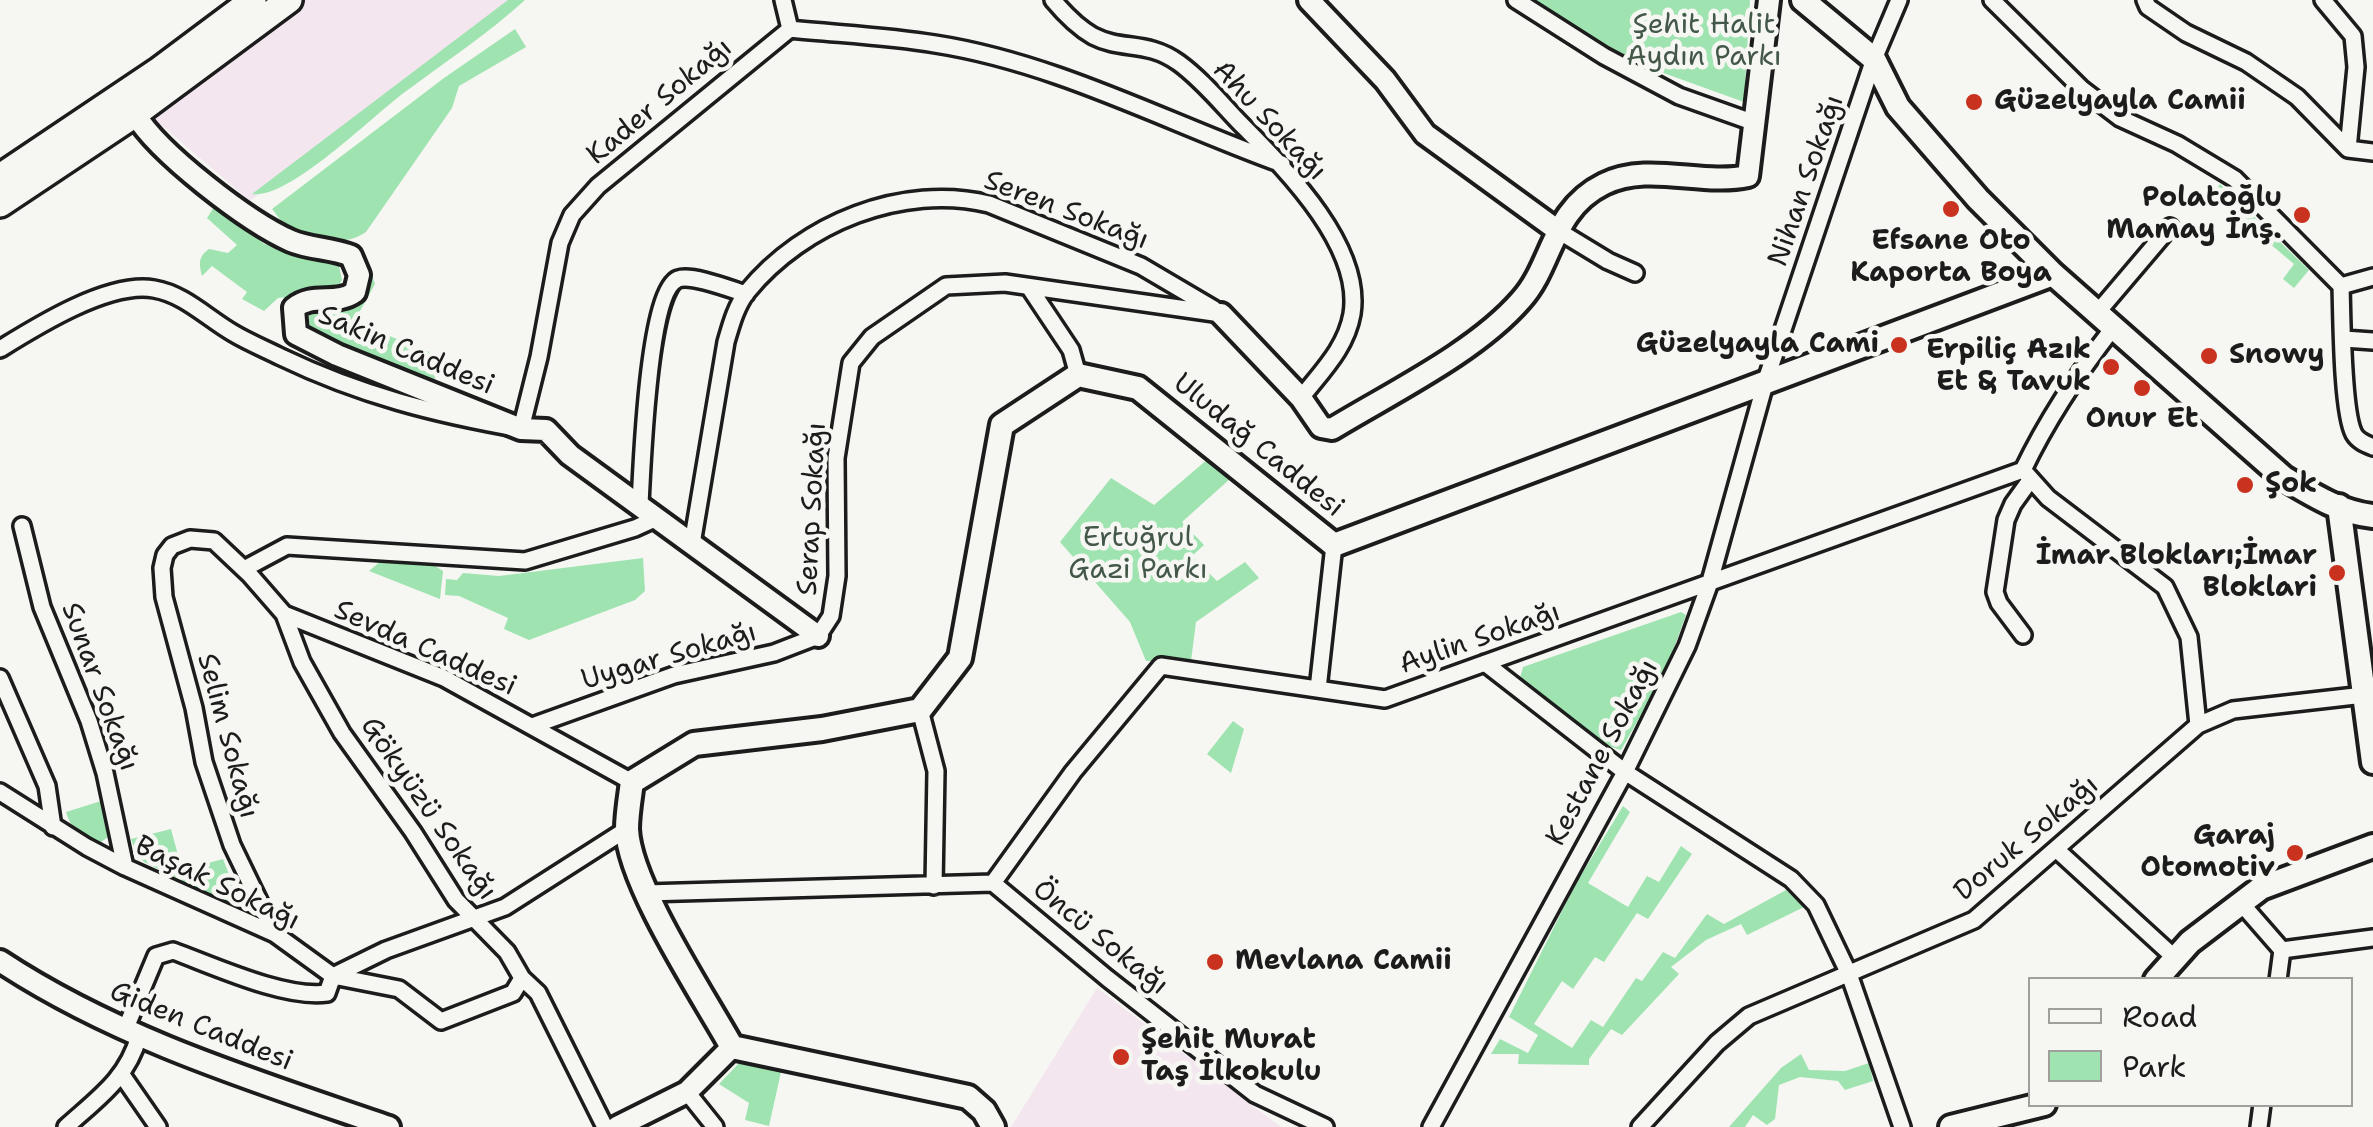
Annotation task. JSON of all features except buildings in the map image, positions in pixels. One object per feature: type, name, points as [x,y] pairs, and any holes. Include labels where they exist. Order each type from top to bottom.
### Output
[{"type":"main road","points":[[0,204],[130,104],[253,0]]},
{"type":"main road","points":[[0,177],[130,104],[289,0]]},
{"type":"main road","points":[[1803,0],[1874,59],[1898,107],[1978,200],[2053,274],[2284,478],[2339,506],[2373,516]]},
{"type":"main road","name":"Uludağ Caddesi","points":[[1078,374],[1138,388],[1334,545],[2053,274]]},
{"type":"main road","points":[[993,1127],[984,1111],[968,1097],[732,1046],[646,893],[632,859],[627,828],[632,782],[694,744],[822,729],[920,710],[960,658],[1002,425],[1078,374]]},
{"type":"main road","points":[[2339,506],[2373,762]]},
{"type":"main road","points":[[2159,977],[2190,942],[2261,888],[2373,846]]},
{"type":"main road","points":[[1952,1127],[2032,1107]]},
{"type":"street","points":[[784,0],[790,29],[936,44],[1005,60],[1135,104],[1282,164]]},
{"type":"street","name":"Ahu Sokağı","points":[[1053,0],[1093,36],[1122,45],[1151,47],[1180,63],[1282,164],[1324,220],[1348,273],[1352,310],[1344,344],[1301,398]]},
{"type":"street","points":[[1310,0],[1384,80],[1425,134],[1557,230],[1636,274]]},
{"type":"street","points":[[1516,0],[1604,56],[1680,96],[1755,123]]},
{"type":"street","points":[[1222,314],[1301,398],[1322,427],[1332,429],[1478,338],[1524,297],[1557,230],[1578,204],[1603,184],[1635,174],[1726,180],[1748,176],[1769,0]]},
{"type":"street","name":"Nihan Sokağı","points":[[1766,380],[1874,59],[1899,0]]},
{"type":"street","points":[[1992,0],[2082,89],[2120,118],[2177,144],[2235,179],[2341,286],[2346,391],[2353,432],[2373,447]]},
{"type":"street","points":[[2145,0],[2148,7],[2186,33],[2246,62],[2297,97],[2348,149],[2373,152]]},
{"type":"street","points":[[2323,0],[2352,36],[2356,67],[2348,149]]},
{"type":"street","name":"Kader Sokağı","points":[[521,429],[560,243],[572,215],[598,186],[790,29]]},
{"type":"street","name":"Sakin Caddesi","points":[[130,104],[153,139],[240,210],[291,241],[351,256],[359,275],[354,292],[340,300],[319,298],[301,302],[294,308],[296,334],[337,356],[521,429],[546,430],[570,455],[818,636]]},
{"type":"street","name":"Seren Sokağı","points":[[692,544],[726,342],[746,294],[772,268],[833,223],[934,197],[990,204],[1141,266],[1222,314]]},
{"type":"street","points":[[2024,635],[1995,592],[2006,520],[2105,320],[2170,228]]},
{"type":"street","points":[[2341,286],[2373,277]]},
{"type":"street","points":[[640,504],[652,352],[668,287],[676,280],[689,278],[746,294]]},
{"type":"street","name":"Serap Sokağı","points":[[818,636],[831,616],[837,576],[836,458],[851,362],[872,338],[946,286],[1005,283],[1222,314]]},
{"type":"street","points":[[1029,287],[1071,350],[1078,374]]},
{"type":"street","points":[[0,350],[102,295],[152,288],[185,300],[233,333],[374,397],[521,429]]},
{"type":"street","points":[[2344,339],[2373,340]]},
{"type":"street","name":"Kestane Sokağı","points":[[1431,1127],[1625,772],[1687,646],[1709,585],[1766,380]]},
{"type":"street","points":[[2027,474],[2048,498],[2165,588],[2189,638],[2198,724]]},
{"type":"street","name":"Aylin Sokağı","points":[[994,883],[1073,772],[1161,666],[1384,698],[2027,474]]},
{"type":"street","points":[[244,569],[286,546],[525,561],[657,518]]},
{"type":"street","name":"Sunar Sokağı","points":[[22,526],[42,608],[83,704],[106,773],[125,867]]},
{"type":"street","name":"Sevda Caddesi","points":[[172,546],[190,540],[214,541],[284,614],[444,678],[632,782]]},
{"type":"street","points":[[1318,689],[1334,545]]},
{"type":"street","name":"Selim Sokağı","points":[[172,546],[165,554],[162,568],[164,597],[194,708],[204,762],[232,845],[275,934]]},
{"type":"street","name":"Gökyüzü Sokağı","points":[[284,614],[302,662],[342,733],[414,832],[456,900],[507,952],[522,978],[538,994],[605,1127]]},
{"type":"street","name":"Uygar Sokağı","points":[[532,726],[674,676],[774,652],[818,636]]},
{"type":"street","points":[[1485,663],[1625,772],[1791,879],[1816,905],[1848,974],[1902,1127]]},
{"type":"street","points":[[0,678],[47,786],[53,826]]},
{"type":"street","name":"Doruk Sokağı","points":[[1640,1127],[1732,1028],[1748,1016],[1974,920],[2198,724],[2233,710],[2364,694]]},
{"type":"street","points":[[920,710],[936,771],[934,886]]},
{"type":"street","name":"Başak Sokağı","points":[[0,792],[125,867],[275,934],[333,976]]},
{"type":"street","points":[[66,1127],[122,1076],[132,1060],[132,1033],[156,956],[163,952],[173,951],[252,980],[314,995],[327,994],[333,976],[386,950],[505,907],[627,828]]},
{"type":"street","points":[[2056,850],[2175,958]]},
{"type":"street","points":[[646,893],[994,883]]},
{"type":"street","name":"Öncü Sokağı","points":[[994,883],[1255,1094],[1325,1127]]},
{"type":"street","points":[[2241,903],[2282,950],[2278,977]]},
{"type":"street","points":[[2282,950],[2373,938]]},
{"type":"street","name":"Giden Caddesi","points":[[0,961],[44,990],[132,1033],[389,1127]]},
{"type":"street","points":[[333,976],[399,989],[441,1021],[513,993],[522,978]]},
{"type":"street","points":[[617,1127],[687,1092],[732,1046]]},
{"type":"street","points":[[122,1076],[158,1127]]},
{"type":"street","points":[[687,1092],[715,1127]]},
{"type":"shaded area","points":[[295,0],[513,0],[250,201],[153,118]]},
{"type":"shaded area","name":"Şehit Murat Taş İlkokulu","points":[[1097,988],[1281,1127],[1011,1127]]},
{"type":"green space","points":[[508,0],[525,0],[310,169],[268,192],[252,194]]},
{"type":"green space","name":"Şehit Halit Aydın Parkı","points":[[1532,0],[1750,0],[1744,102],[1644,66],[1591,40]]},
{"type":"green space","points":[[515,29],[526,47],[459,86],[452,108],[366,232],[348,240],[305,238],[288,228],[272,209],[444,78]]},
{"type":"green space","points":[[2220,184],[2309,270],[2294,288],[2283,279],[2294,264],[2212,195]]},
{"type":"green space","points":[[214,207],[253,227],[264,244],[339,266],[342,280],[338,287],[318,287],[305,295],[278,298],[264,311],[242,299],[247,292],[212,266],[202,276],[200,261],[205,252],[209,249],[228,253],[237,245],[207,218]]},
{"type":"green space","points":[[365,256],[375,284],[354,322],[440,356],[433,386],[307,331],[310,311],[354,303],[360,262]]},
{"type":"green space","name":"Ertuğrul Gazi Parkı","points":[[1209,458],[1231,478],[1182,522],[1204,545],[1192,556],[1217,581],[1245,562],[1259,578],[1196,622],[1191,661],[1146,661],[1130,622],[1060,542],[1111,478],[1154,505]]},
{"type":"green space","points":[[643,558],[645,591],[635,600],[529,640],[504,629],[508,618],[459,596],[445,595],[446,579],[457,580],[463,573],[499,576]]},
{"type":"green space","points":[[381,561],[432,564],[443,571],[440,599],[369,571]]},
{"type":"green space","points":[[1681,612],[1686,615],[1665,673],[1621,750],[1608,746],[1520,678],[1523,667]]},
{"type":"green space","points":[[1233,721],[1244,729],[1231,773],[1207,754]]},
{"type":"green space","points":[[101,801],[109,824],[108,837],[101,842],[78,833],[66,812]]},
{"type":"green space","points":[[1623,806],[1630,812],[1588,883],[1628,907],[1647,876],[1659,882],[1681,846],[1692,854],[1648,919],[1637,913],[1604,962],[1595,957],[1573,989],[1562,981],[1534,1024],[1572,1048],[1591,1020],[1603,1027],[1636,978],[1642,981],[1663,952],[1675,958],[1707,914],[1724,924],[1786,890],[1804,907],[1747,935],[1741,924],[1706,940],[1671,967],[1679,974],[1622,1035],[1611,1029],[1589,1059],[1589,1065],[1518,1064],[1519,1054],[1491,1054],[1500,1039],[1528,1053],[1538,1035],[1509,1017],[1575,885]]},
{"type":"green space","points":[[171,829],[182,870],[223,859],[236,892],[230,900],[224,901],[144,862],[136,853],[131,839]]},
{"type":"green space","points":[[1801,1054],[1809,1070],[1845,1071],[1869,1063],[1873,1081],[1845,1090],[1838,1081],[1800,1077],[1779,1085],[1775,1119],[1767,1125],[1753,1115],[1745,1127],[1729,1127],[1781,1068]]},
{"type":"green space","points":[[739,1063],[781,1072],[769,1126],[745,1120],[749,1103],[719,1084]]},
{"type":"place","name":"Güzelyayla Camii","points":[[1974,102]]},
{"type":"place","name":"Efsane Oto Kaporta Boya","points":[[1951,209]]},
{"type":"place","name":"Polatoğlu Mamay İnş.","points":[[2302,215]]},
{"type":"place","name":"Güzelyayla Cami","points":[[1899,345]]},
{"type":"place","name":"Snowy","points":[[2209,356]]},
{"type":"place","name":"Erpiliç Azık Et & Tavuk","points":[[2111,367]]},
{"type":"place","name":"Onur Et","points":[[2142,388]]},
{"type":"place","name":"Şok","points":[[2245,485]]},
{"type":"place","name":"İmar Blokları;İmar Bloklari","points":[[2337,573]]},
{"type":"place","name":"Garaj Otomotiv","points":[[2295,853]]},
{"type":"place","name":"Mevlana Camii","points":[[1215,962]]},
{"type":"place","name":"Şehit Murat Taş İlkokulu","points":[[1121,1057]]}]
